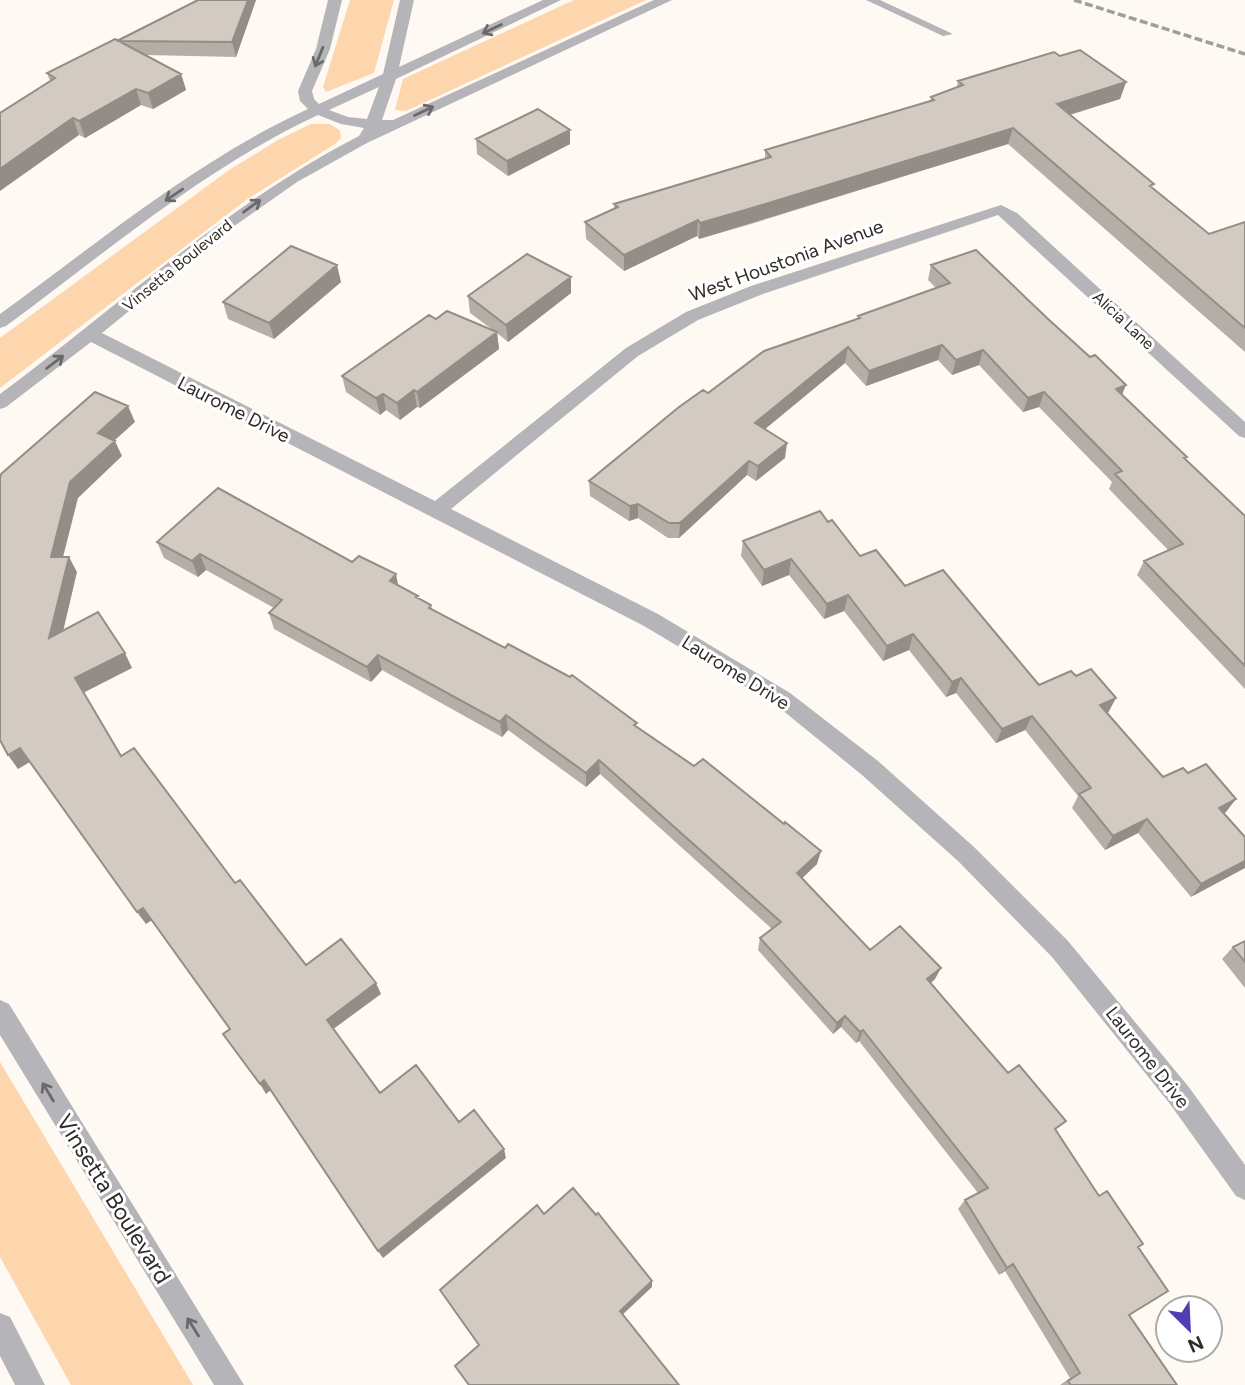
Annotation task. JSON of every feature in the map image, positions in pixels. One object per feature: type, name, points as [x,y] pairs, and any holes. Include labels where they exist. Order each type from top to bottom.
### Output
[{"type":"street","points":[[316,109],[307,101],[305,91],[323,49],[335,0]]},
{"type":"street","name":"Vinsetta Boulevard","points":[[362,140],[373,124],[390,75],[407,0]]},
{"type":"street","points":[[0,322],[226,159],[316,109],[554,0]]},
{"type":"street","name":"Vinsetta Boulevard","points":[[0,403],[180,261],[292,178],[362,140],[665,0]]},
{"type":"street","name":"Vinsetta Boulevard","points":[[316,109],[338,120],[398,124]]},
{"type":"street","name":"Alicia Lane","points":[[1001,210],[1011,216],[1245,432]]},
{"type":"street","name":"West Houstonia Avenue","points":[[436,511],[614,366],[692,316],[757,290],[988,212],[1001,210]]},
{"type":"street","name":"Laurome Drive","points":[[90,334],[651,620],[783,699],[870,768],[966,854],[1060,949],[1171,1085],[1245,1187]]},
{"type":"street","name":"Vinsetta Boulevard","points":[[0,1012],[230,1385]]},
{"type":"street","points":[[0,1327],[31,1385]]},
{"type":"lane","points":[[871,0],[947,34]]},
{"type":"shaded area","points":[[350,0],[394,0],[374,73],[326,92],[323,87]]},
{"type":"shaded area","points":[[574,0],[646,0],[406,111],[395,110],[403,79]]},
{"type":"shaded area","points":[[311,124],[329,124],[340,130],[341,138],[246,200],[0,388],[0,338],[229,170],[278,140]]},
{"type":"shaded area","points":[[0,1062],[193,1385],[71,1385],[0,1257]]},
{"type":"building","points":[[198,0],[248,0],[232,42],[117,41]]},
{"type":"building","points":[[115,39],[181,74],[148,93],[136,89],[79,121],[73,118],[0,169],[0,113],[55,78],[47,73]]},
{"type":"building","points":[[1080,50],[1126,82],[1057,104],[1154,184],[1150,186],[1209,234],[1245,222],[1245,328],[1013,128],[752,208],[700,223],[698,220],[624,255],[585,222],[618,207],[614,204],[771,157],[765,150],[934,100],[931,97],[963,85],[958,81],[1054,52],[1060,56]]},
{"type":"building","points":[[538,109],[570,130],[507,161],[476,139]]},
{"type":"building","points":[[291,246],[337,265],[269,323],[223,302]]},
{"type":"building","points":[[976,250],[1090,357],[1095,355],[1126,385],[1116,389],[1245,516],[1245,666],[1144,561],[1183,544],[1115,474],[1122,471],[1044,392],[1028,398],[983,350],[956,360],[942,345],[869,371],[848,347],[755,423],[787,443],[758,466],[749,461],[680,523],[669,523],[638,504],[630,506],[589,481],[679,407],[703,390],[708,393],[764,351],[950,283],[931,265]]},
{"type":"building","points":[[527,254],[571,277],[506,325],[468,296]]},
{"type":"building","points":[[447,311],[497,332],[417,392],[414,390],[397,403],[383,394],[376,398],[342,376],[429,315],[436,319]]},
{"type":"building","points":[[95,392],[128,406],[98,433],[115,441],[70,482],[51,557],[69,557],[49,638],[98,612],[125,653],[75,678],[121,756],[134,748],[235,883],[240,880],[306,965],[341,939],[376,983],[327,1020],[380,1093],[416,1065],[459,1122],[474,1110],[504,1149],[378,1251],[264,1080],[260,1084],[223,1034],[230,1029],[143,908],[137,912],[20,748],[8,755],[0,740],[1,474]]},
{"type":"building","points":[[218,488],[352,562],[359,556],[396,574],[390,581],[431,605],[429,608],[505,648],[508,644],[570,677],[572,675],[637,723],[634,725],[694,766],[703,759],[821,851],[797,873],[870,950],[900,926],[941,968],[927,979],[1008,1073],[1019,1065],[1066,1121],[1055,1129],[1099,1196],[1107,1191],[1143,1244],[1138,1247],[1168,1291],[1154,1294],[1154,1300],[1129,1315],[1154,1351],[1154,1364],[1163,1364],[1177,1385],[1071,1385],[1068,1381],[1080,1373],[1013,1264],[1007,1268],[965,1200],[988,1188],[863,1030],[860,1032],[845,1016],[837,1023],[760,938],[781,922],[599,760],[586,773],[506,715],[500,722],[378,655],[367,667],[269,613],[282,600],[200,554],[192,561],[157,542]]},
{"type":"building","points":[[820,511],[828,522],[832,520],[860,556],[876,550],[905,586],[943,570],[1039,685],[1071,671],[1076,676],[1091,669],[1116,698],[1100,705],[1163,777],[1183,768],[1188,773],[1206,764],[1236,799],[1219,808],[1245,837],[1245,861],[1201,884],[1147,819],[1113,836],[1079,794],[1091,788],[1032,716],[1002,729],[961,678],[952,682],[913,634],[887,646],[848,595],[827,604],[791,559],[764,570],[743,541]]},
{"type":"building","points":[[1245,941],[1245,962],[1233,947]]},
{"type":"building","points":[[573,1188],[596,1215],[598,1213],[652,1281],[620,1311],[679,1385],[469,1385],[455,1366],[479,1345],[440,1290],[537,1205],[544,1214]]},
{"type":"railway","points":[[1074,0],[1245,54]]}]
